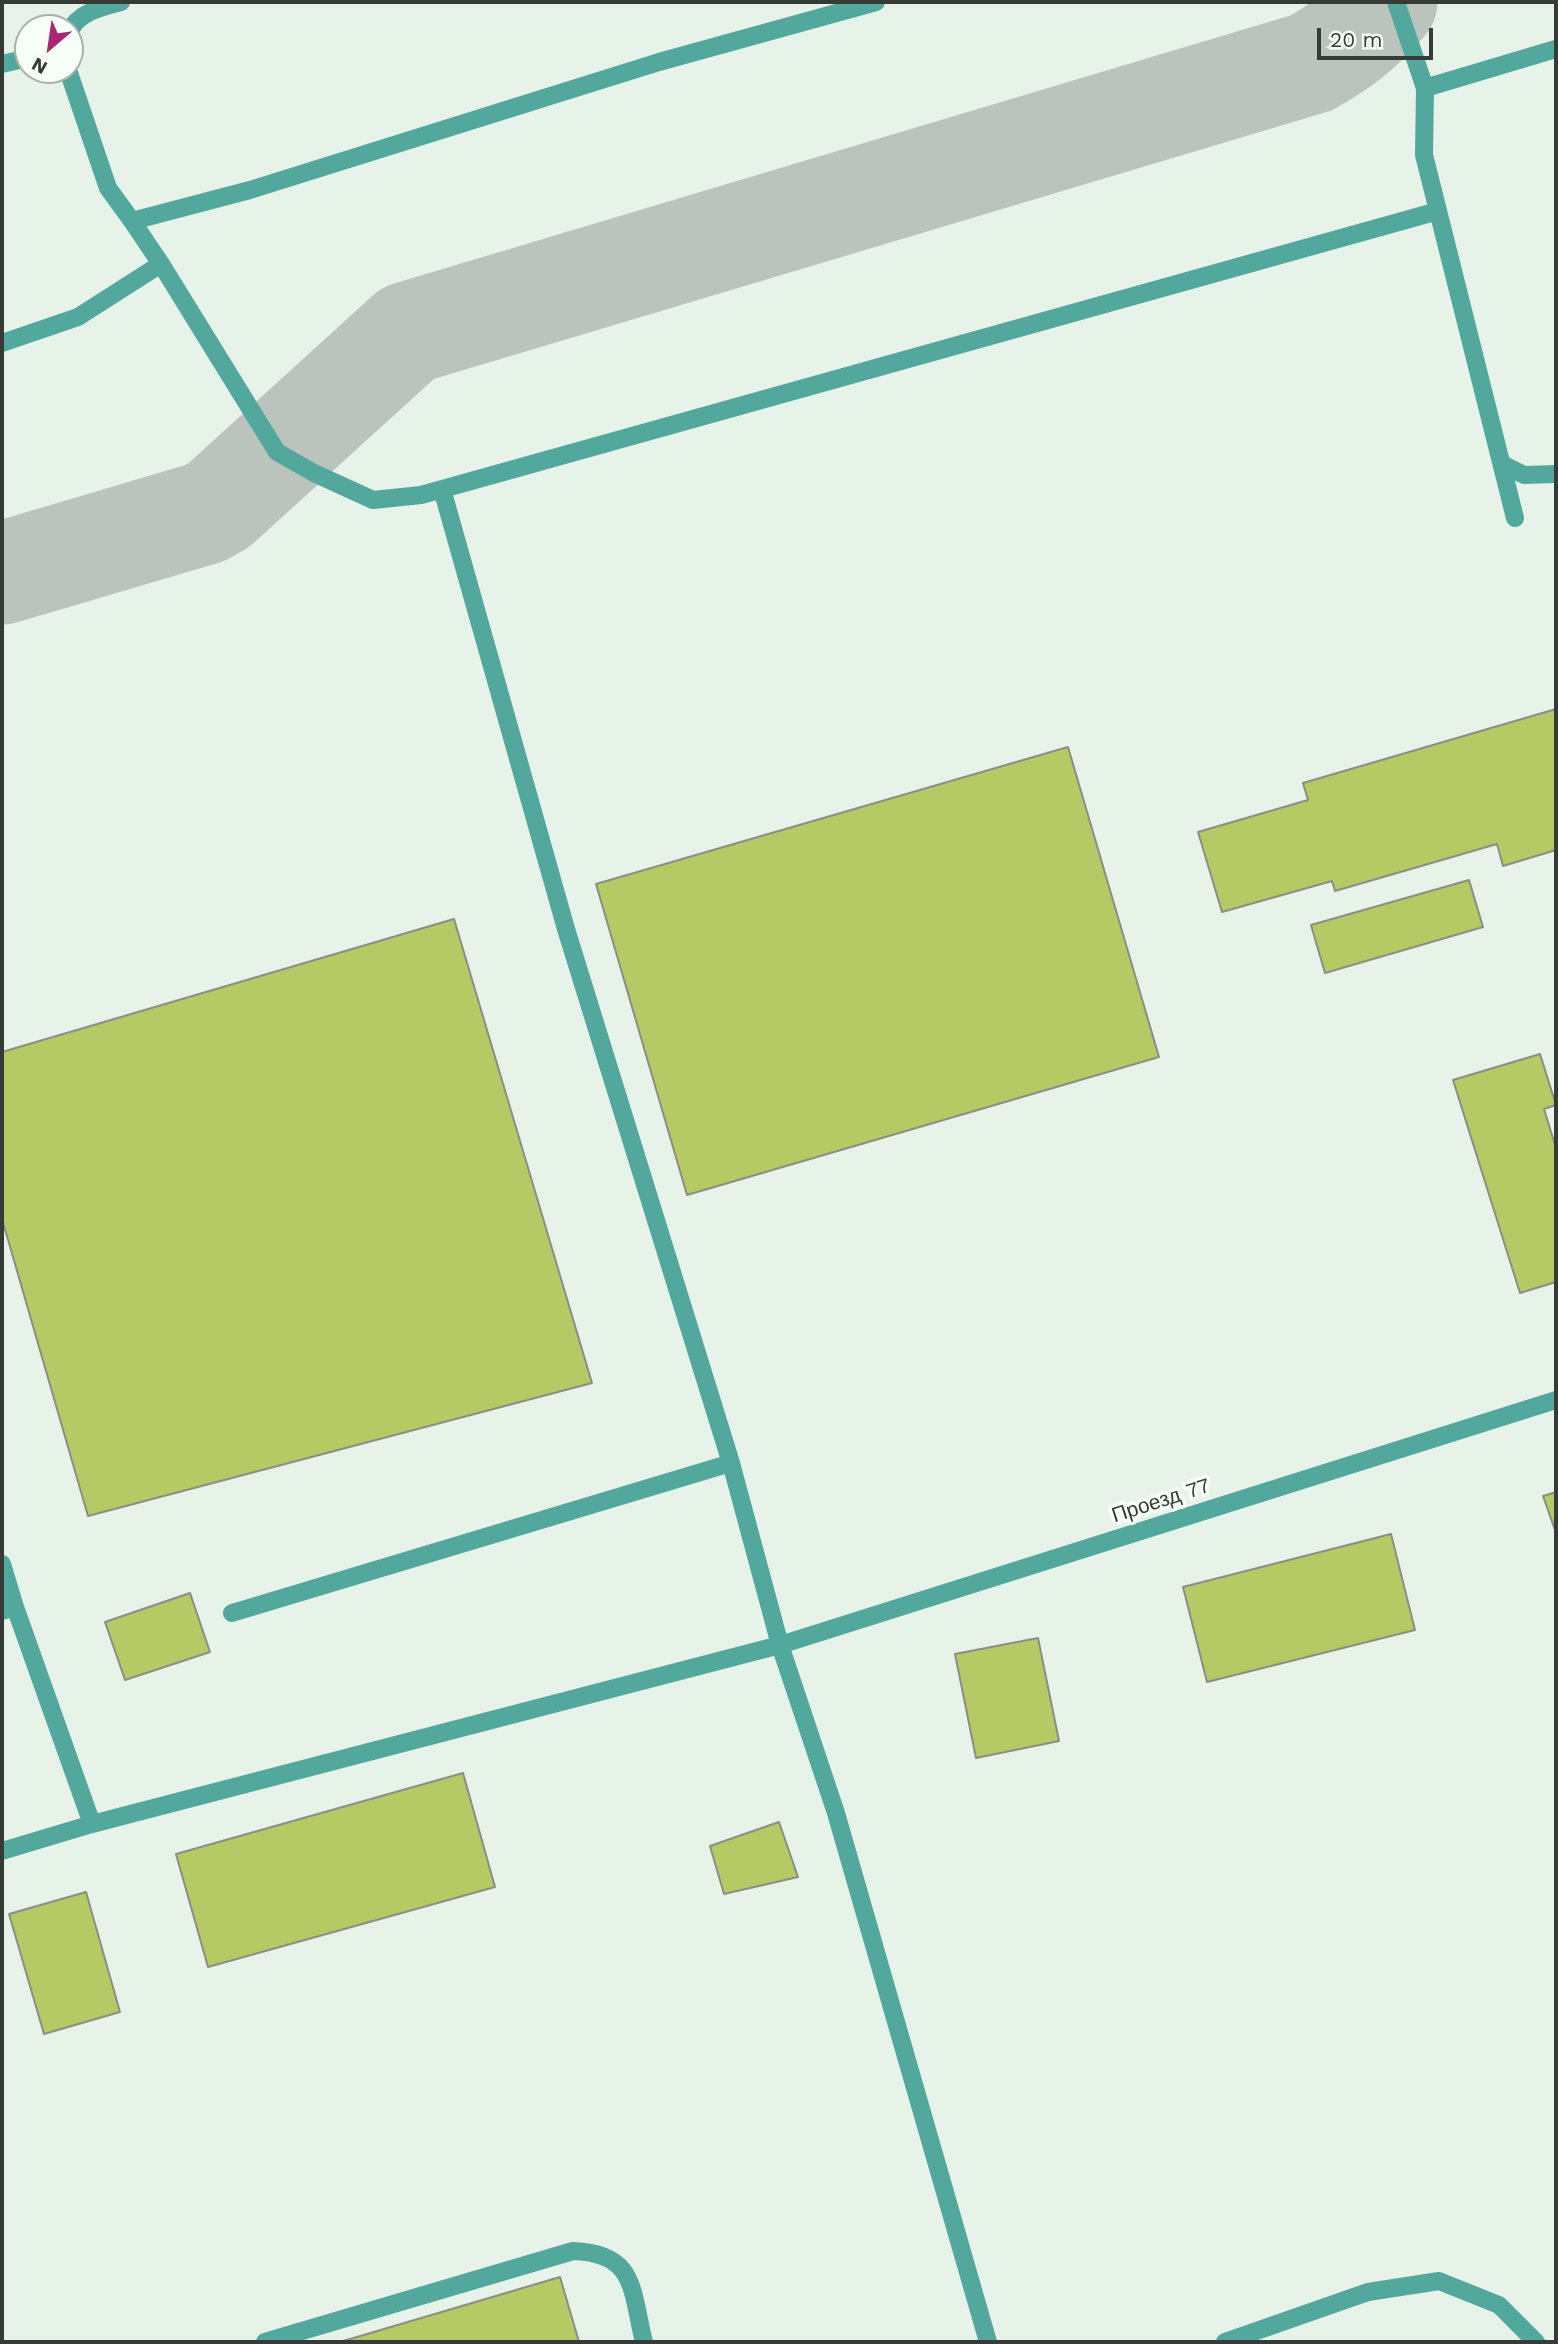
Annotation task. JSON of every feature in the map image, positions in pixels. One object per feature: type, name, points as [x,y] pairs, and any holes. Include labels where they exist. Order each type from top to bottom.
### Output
[{"type":"lane","points":[[84,17],[93,10],[121,2]]},
{"type":"lane","points":[[132,221],[262,186],[659,62],[876,2]]},
{"type":"lane","points":[[1396,2],[1425,88],[1424,155],[1515,519]]},
{"type":"lane","points":[[1425,88],[1556,49]]},
{"type":"lane","points":[[73,84],[108,188],[161,264],[277,452],[314,474],[373,500],[421,495],[1438,211]]},
{"type":"lane","points":[[2,343],[78,317],[161,264]]},
{"type":"lane","points":[[1502,464],[1524,475],[1556,474]]},
{"type":"lane","points":[[442,489],[566,929],[731,1463],[780,1645],[836,1813],[988,2342]]},
{"type":"lane","name":"Проезд 77","points":[[2,1851],[92,1824],[780,1645],[1556,1400]]},
{"type":"lane","points":[[232,1613],[731,1463]]},
{"type":"lane","points":[[2,1564],[8,1609],[92,1824]]},
{"type":"lane","points":[[265,2342],[573,2251],[593,2252],[611,2258],[626,2271],[644,2342]]},
{"type":"lane","points":[[1225,2342],[1368,2292],[1439,2281],[1499,2305],[1536,2342]]},
{"type":"building","points":[[1556,709],[1556,850],[1503,866],[1497,844],[1335,891],[1332,881],[1222,912],[1198,832],[1308,800],[1303,783]]},
{"type":"building","points":[[1068,747],[1159,1057],[687,1195],[596,884]]},
{"type":"building","points":[[1469,880],[1483,927],[1325,973],[1311,925]]},
{"type":"building","points":[[454,919],[592,1383],[88,1516],[2,1219],[2,1052]]},
{"type":"building","points":[[1540,1054],[1556,1105],[1544,1109],[1556,1148],[1556,1282],[1520,1293],[1453,1080]]},
{"type":"building","points":[[1556,1492],[1556,1533],[1543,1496]]},
{"type":"building","points":[[1391,1534],[1415,1630],[1207,1682],[1183,1587]]},
{"type":"building","points":[[190,1593],[210,1652],[125,1680],[105,1622]]},
{"type":"building","points":[[1038,1638],[1059,1741],[976,1758],[955,1654]]},
{"type":"building","points":[[463,1773],[495,1887],[208,1967],[176,1854]]},
{"type":"building","points":[[779,1822],[798,1877],[724,1894],[710,1846]]},
{"type":"building","points":[[86,1892],[120,2012],[44,2034],[9,1914]]},
{"type":"building","points":[[560,2277],[579,2342],[340,2342]]},
{"type":"taxiway","points":[[2,573],[205,513],[219,505],[408,333],[1311,63],[1352,36],[1386,2]]}]
